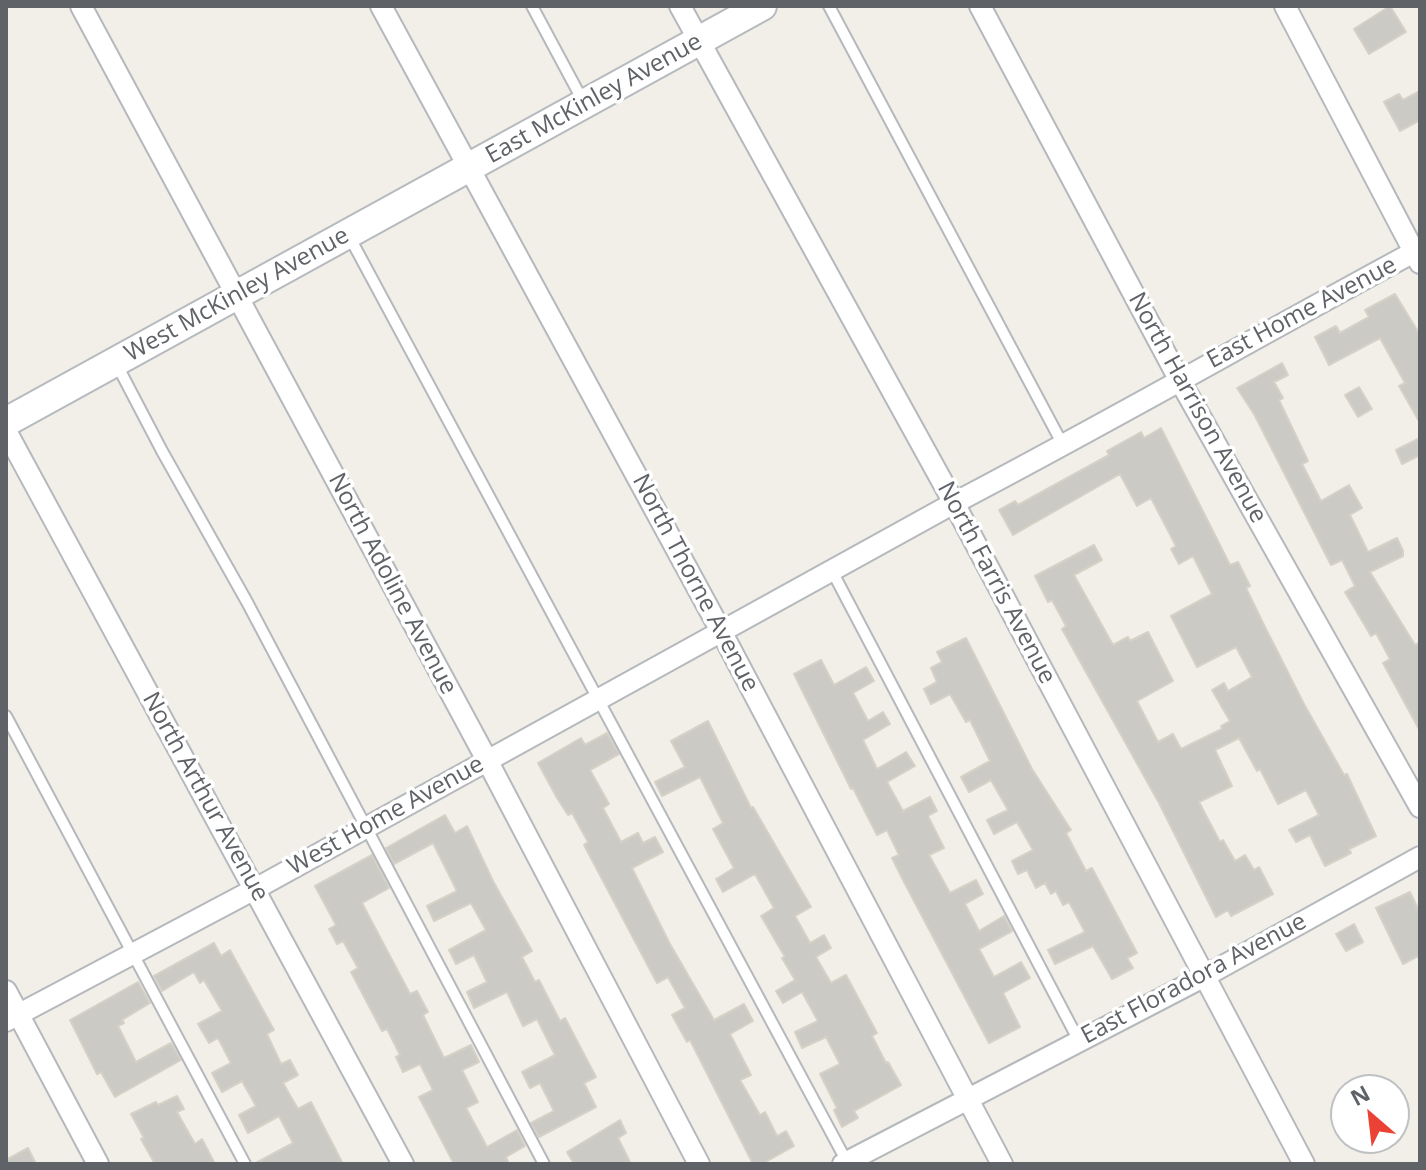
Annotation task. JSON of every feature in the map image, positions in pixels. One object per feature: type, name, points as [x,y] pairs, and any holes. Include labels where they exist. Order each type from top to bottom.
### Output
[{"type":"main road","name":"East McKinley Avenue","points":[[468,168],[762,6]]},
{"type":"main road","name":"West McKinley Avenue","points":[[6,422],[468,168]]},
{"type":"street","name":"North Adoline Avenue","points":[[81,6],[487,760],[699,1164]]},
{"type":"street","name":"North Thorne Avenue","points":[[381,6],[722,633],[1002,1164]]},
{"type":"street","name":"North Farris Avenue","points":[[680,6],[954,503],[1304,1164]]},
{"type":"street","name":"North Harrison Avenue","points":[[980,6],[1179,379],[1420,807]]},
{"type":"street","points":[[1285,6],[1418,256]]},
{"type":"street","name":"East Home Avenue","points":[[722,633],[1179,379],[1418,256]]},
{"type":"street","name":"North Arthur Avenue","points":[[6,431],[403,1164]]},
{"type":"street","name":"West Home Avenue","points":[[12,1017],[255,889],[722,633]]},
{"type":"street","name":"East Floradora Avenue","points":[[846,1163],[1205,976],[1420,857]]},
{"type":"street","points":[[6,991],[12,1017],[98,1164]]},
{"type":"lane","points":[[532,6],[585,104]]},
{"type":"lane","points":[[829,6],[1063,446]]},
{"type":"lane","points":[[348,234],[846,1163]]},
{"type":"lane","points":[[116,362],[247,602],[544,1164]]},
{"type":"lane","points":[[832,571],[1079,1041]]},
{"type":"lane","points":[[6,716],[245,1164]]},
{"type":"building","points":[[1390,6],[1406,32],[1369,54],[1354,29]]},
{"type":"building","points":[[1420,91],[1420,120],[1400,131],[1384,102],[1399,94],[1403,100]]},
{"type":"building","points":[[1395,294],[1420,335],[1420,423],[1399,386],[1405,383],[1380,338],[1329,365],[1315,337],[1336,326],[1340,333],[1369,317],[1365,310]]},
{"type":"building","points":[[1282,363],[1288,375],[1274,382],[1283,398],[1279,400],[1308,461],[1302,464],[1321,501],[1349,485],[1362,508],[1350,515],[1368,552],[1397,538],[1403,551],[1403,556],[1370,572],[1415,645],[1420,642],[1420,731],[1383,663],[1390,659],[1376,633],[1371,636],[1345,592],[1355,586],[1342,560],[1331,565],[1254,414],[1237,388]]},
{"type":"building","points":[[1359,387],[1372,409],[1358,417],[1345,395]]},
{"type":"building","points":[[1161,428],[1230,565],[1238,562],[1250,586],[1246,588],[1264,625],[1304,704],[1344,775],[1347,774],[1376,836],[1349,849],[1351,853],[1325,866],[1310,835],[1296,842],[1289,830],[1319,815],[1306,790],[1278,804],[1239,738],[1215,750],[1232,786],[1199,802],[1220,842],[1223,840],[1235,861],[1245,855],[1254,870],[1259,867],[1273,894],[1231,916],[1228,910],[1216,917],[1159,803],[1062,629],[1066,626],[1052,600],[1048,602],[1035,576],[1094,545],[1102,560],[1074,575],[1113,645],[1148,632],[1173,681],[1137,701],[1158,742],[1173,734],[1181,749],[1222,729],[1221,726],[1230,721],[1212,690],[1224,683],[1228,691],[1252,677],[1236,647],[1197,667],[1171,616],[1212,594],[1193,556],[1179,564],[1171,549],[1176,546],[1151,498],[1137,506],[1120,474],[1013,535],[999,510],[1015,501],[1018,505],[1109,455],[1107,451],[1141,432],[1144,438]]},
{"type":"building","points":[[1420,438],[1420,455],[1402,464],[1396,450]]},
{"type":"building","points":[[966,638],[1032,769],[1071,830],[1066,833],[1086,871],[1092,868],[1137,953],[1127,958],[1133,968],[1112,979],[1093,946],[1055,964],[1048,950],[1085,932],[1069,902],[1063,905],[1056,891],[1051,894],[1045,883],[1036,888],[1027,870],[1018,874],[1012,861],[1033,850],[1017,822],[994,834],[987,820],[1008,810],[991,780],[969,792],[961,777],[990,761],[970,720],[966,722],[950,694],[931,704],[924,689],[937,682],[931,668],[942,662],[937,652]]},
{"type":"building","points":[[821,660],[834,685],[866,667],[874,681],[853,693],[868,721],[883,712],[890,724],[863,740],[877,769],[906,752],[915,766],[887,782],[903,811],[930,797],[937,811],[928,816],[944,848],[929,855],[950,893],[976,880],[983,894],[965,904],[979,931],[1004,916],[1012,931],[979,949],[994,977],[1021,962],[1030,978],[1003,993],[1020,1027],[989,1043],[892,858],[899,855],[887,830],[877,835],[794,674]]},
{"type":"building","points":[[708,721],[751,808],[811,907],[795,916],[810,943],[824,935],[831,948],[816,957],[831,983],[846,975],[877,1033],[872,1036],[901,1085],[854,1111],[858,1118],[842,1127],[834,1110],[837,1108],[820,1074],[840,1064],[826,1037],[802,1048],[795,1032],[818,1021],[802,992],[783,1003],[776,991],[795,980],[761,916],[774,908],[755,874],[723,892],[716,879],[734,868],[713,829],[723,823],[700,777],[662,796],[655,782],[685,767],[671,741]]},
{"type":"building","points":[[607,733],[619,754],[590,770],[609,804],[603,808],[621,842],[638,833],[643,843],[655,837],[663,852],[632,868],[670,944],[714,1020],[744,1004],[753,1021],[730,1034],[751,1075],[740,1080],[760,1115],[765,1112],[777,1136],[786,1131],[794,1146],[762,1164],[753,1164],[690,1040],[687,1042],[672,1015],[685,1008],[668,977],[657,983],[584,845],[588,842],[572,813],[568,815],[557,798],[538,763],[581,738],[585,745]]},
{"type":"building","points":[[445,815],[455,833],[467,826],[532,951],[522,957],[535,982],[539,980],[560,1021],[565,1018],[596,1077],[584,1083],[596,1107],[539,1137],[531,1123],[554,1111],[540,1083],[530,1088],[522,1072],[555,1055],[537,1019],[523,1026],[507,992],[474,1008],[467,992],[487,982],[474,955],[456,964],[449,950],[486,930],[471,903],[434,921],[427,906],[457,891],[433,843],[394,864],[386,848]]},
{"type":"building","points":[[372,855],[389,888],[362,903],[410,994],[417,991],[428,1012],[423,1015],[444,1058],[471,1045],[479,1062],[462,1070],[478,1102],[466,1108],[487,1147],[517,1130],[525,1146],[506,1157],[509,1164],[454,1164],[419,1097],[433,1090],[420,1064],[403,1072],[396,1057],[400,1055],[387,1029],[382,1031],[351,972],[358,968],[343,941],[337,944],[329,929],[336,925],[315,886]]},
{"type":"building","points":[[1410,892],[1420,913],[1420,955],[1403,964],[1376,908]]},
{"type":"building","points":[[1354,924],[1363,942],[1346,951],[1336,934]]},
{"type":"building","points":[[214,943],[221,956],[230,950],[274,1030],[267,1034],[281,1064],[290,1060],[298,1075],[283,1083],[298,1109],[311,1102],[343,1164],[254,1164],[293,1143],[279,1116],[248,1133],[239,1115],[256,1106],[242,1081],[222,1092],[212,1073],[231,1063],[218,1038],[209,1043],[198,1024],[222,1011],[204,980],[200,983],[194,972],[162,991],[154,976]]},
{"type":"building","points":[[138,982],[150,1003],[122,1020],[124,1023],[118,1026],[136,1062],[171,1043],[181,1060],[115,1097],[101,1072],[97,1074],[70,1020]]},
{"type":"building","points":[[177,1096],[184,1109],[177,1112],[195,1144],[202,1139],[215,1164],[155,1164],[141,1139],[144,1138],[131,1114]]},
{"type":"building","points":[[620,1120],[626,1133],[618,1138],[631,1164],[574,1164],[567,1152]]},
{"type":"building","points":[[28,1148],[36,1164],[6,1164],[6,1160]]}]
